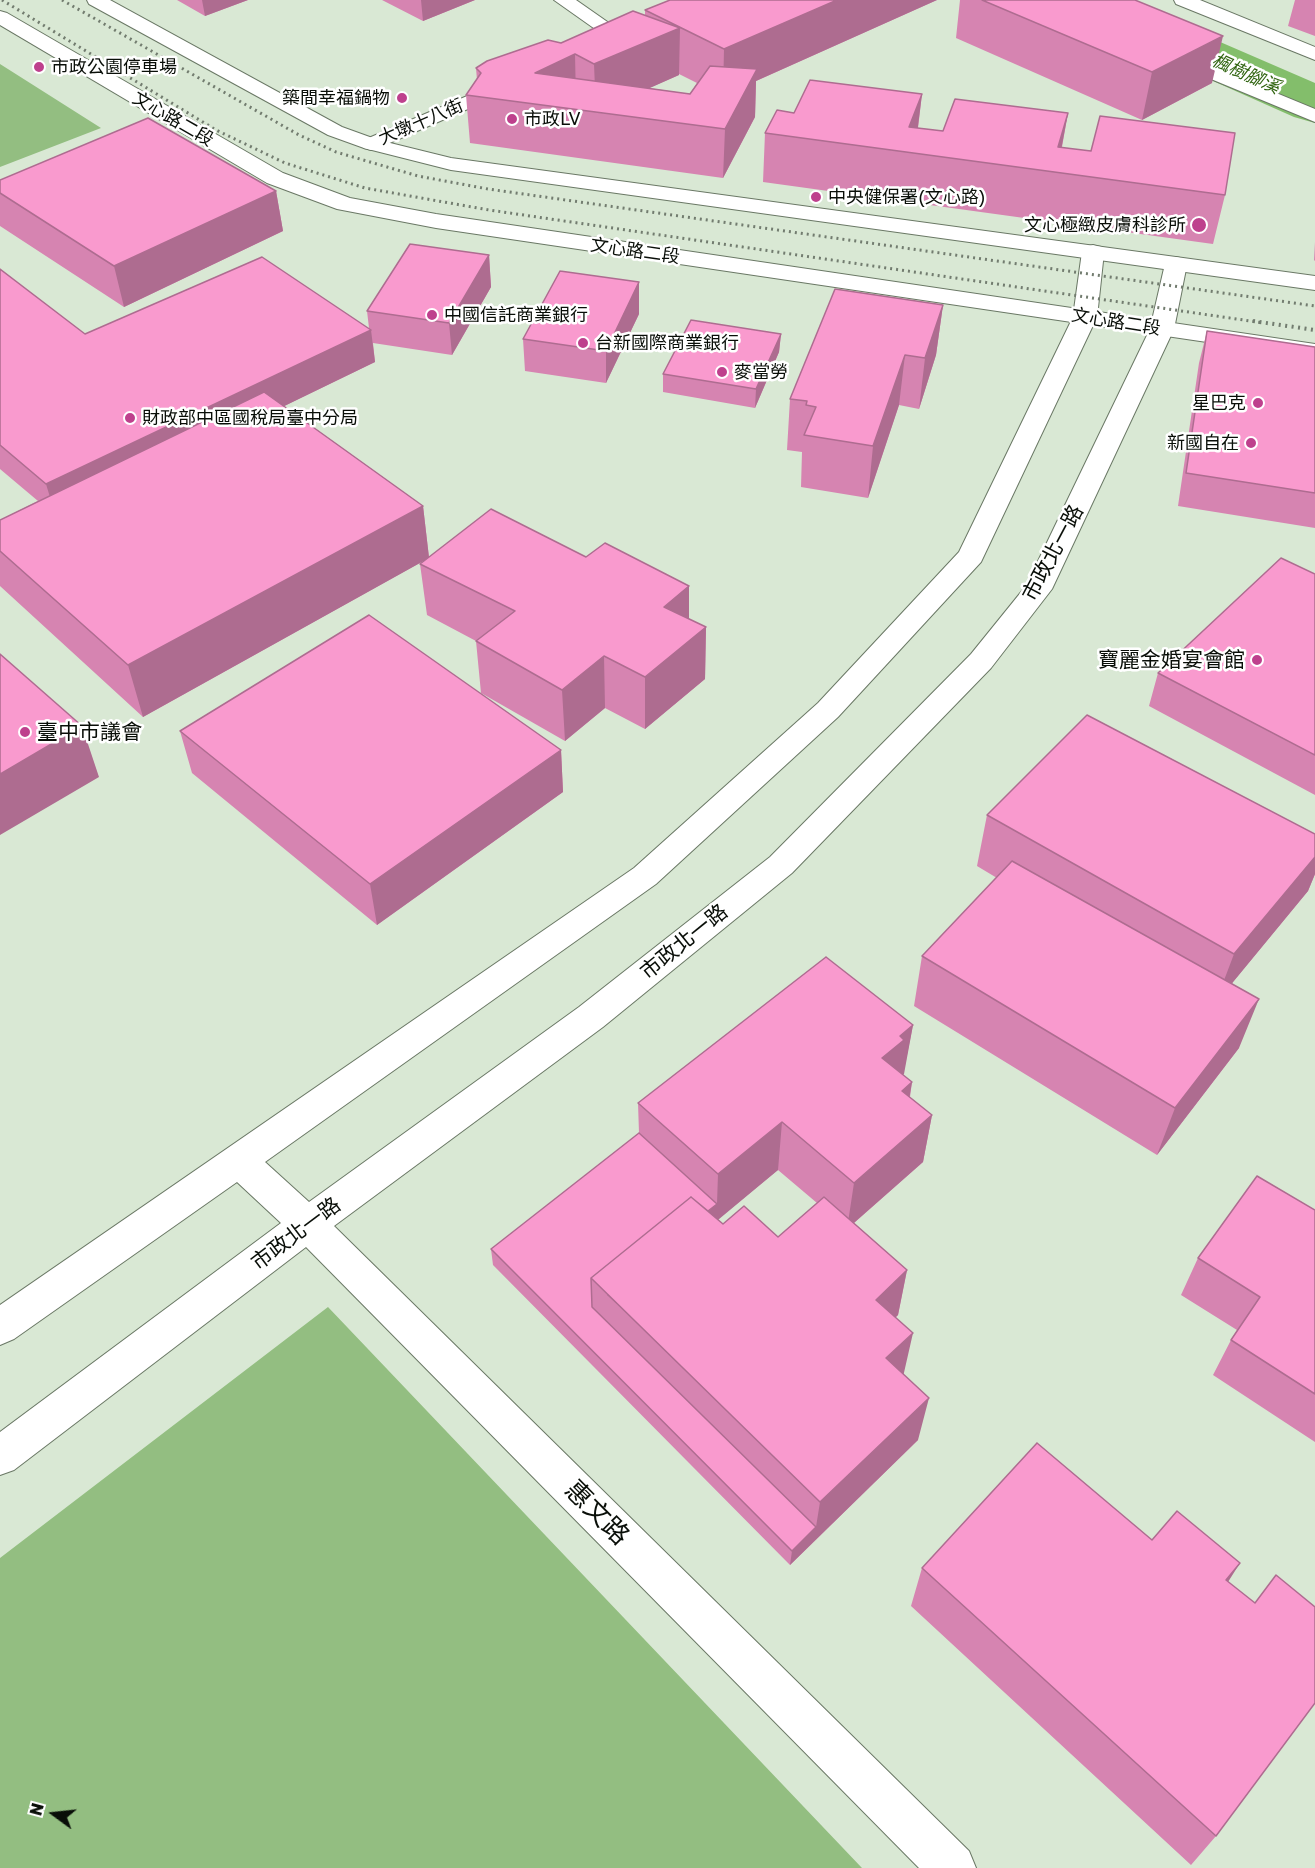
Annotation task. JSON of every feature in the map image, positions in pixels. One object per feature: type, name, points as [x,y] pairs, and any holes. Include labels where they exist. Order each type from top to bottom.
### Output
[{"type":"street","points":[[96,0],[335,131],[371,144],[451,164],[1315,283]]},
{"type":"street","points":[[562,0],[619,37]]},
{"type":"street","points":[[1183,0],[1315,54]]},
{"type":"street","name":"文心路二段","points":[[0,17],[275,177],[345,204],[436,221],[1315,351]]},
{"type":"street","points":[[598,46],[640,28]]},
{"type":"street","points":[[1155,49],[1315,116]]},
{"type":"street","name":"大墩十八街","points":[[371,144],[522,79]]},
{"type":"street","points":[[145,129],[172,118]]},
{"type":"street","points":[[0,1327],[645,876],[828,710],[971,556],[1085,317],[1093,252]]},
{"type":"street","name":"市政北一路","points":[[0,1456],[308,1224],[591,1017],[781,865],[981,661],[1038,589],[1162,329],[1176,264]]},
{"type":"street","name":"惠文路","points":[[239,1161],[308,1224],[952,1868]]},
{"type":"green space","points":[[0,64],[101,128],[0,167]]},
{"type":"green space","points":[[328,1307],[862,1868],[0,1868],[0,1558]]},
{"type":"building","points":[[670,0],[837,0],[724,49],[645,10]]},
{"type":"building","points":[[982,0],[1135,0],[1223,36],[1152,72]]},
{"type":"building","points":[[633,11],[680,28],[594,64],[575,54],[535,73],[690,94],[710,66],[757,69],[725,129],[466,95],[481,73],[476,68],[487,61],[548,40],[561,43]]},
{"type":"building","points":[[810,80],[922,94],[909,127],[943,131],[955,99],[1068,113],[1058,147],[1091,151],[1100,116],[1235,133],[1225,195],[765,133],[777,110],[794,113]]},
{"type":"building","points":[[148,118],[276,191],[114,266],[0,193],[0,180]]},
{"type":"building","points":[[410,244],[489,255],[449,323],[367,311]]},
{"type":"building","name":"財政部中區國稅局臺中分局","points":[[262,257],[371,330],[46,484],[0,445],[0,269],[85,334]]},
{"type":"building","points":[[560,271],[639,282],[606,351],[523,339]]},
{"type":"building","points":[[835,289],[943,305],[925,358],[905,355],[873,446],[804,435],[816,407],[806,405],[807,401],[790,399]]},
{"type":"building","name":"麥當勞","points":[[691,320],[781,334],[756,389],[663,374]]},
{"type":"building","name":"新國自在","points":[[1207,331],[1315,347],[1315,493],[1186,473]]},
{"type":"building","points":[[264,392],[423,506],[128,665],[0,551],[0,520]]},
{"type":"building","points":[[491,509],[586,557],[605,543],[689,586],[664,607],[706,627],[645,677],[604,656],[562,690],[476,641],[515,611],[420,564]]},
{"type":"building","name":"寶麗金婚宴會館","points":[[1281,558],[1315,574],[1315,755],[1158,673]]},
{"type":"building","points":[[369,615],[561,750],[370,884],[180,731]]},
{"type":"building","points":[[0,654],[82,726],[0,774]]},
{"type":"building","points":[[1087,715],[1315,834],[1315,857],[1234,954],[987,815]]},
{"type":"building","points":[[1012,861],[1259,999],[1175,1108],[922,956]]},
{"type":"building","points":[[826,957],[913,1025],[900,1036],[904,1040],[882,1058],[912,1082],[902,1091],[932,1115],[854,1183],[782,1122],[718,1174],[638,1103]]},
{"type":"building","points":[[639,1133],[717,1204],[708,1211],[691,1197],[591,1278],[592,1307],[816,1527],[792,1551],[491,1249]]},
{"type":"building","points":[[1257,1176],[1315,1210],[1315,1394],[1231,1340],[1260,1297],[1198,1258]]},
{"type":"building","points":[[691,1197],[723,1224],[744,1206],[778,1237],[824,1197],[907,1270],[876,1300],[913,1333],[886,1358],[929,1398],[820,1502],[591,1278]]},
{"type":"building","points":[[1037,1443],[1152,1540],[1177,1511],[1240,1563],[1226,1580],[1255,1603],[1276,1575],[1315,1607],[1315,1703],[1216,1836],[922,1568]]},
{"type":"waterway","name":"楓樹腳溪","points":[[1077,0],[1315,105]]},
{"type":"railway","points":[[2,0],[216,130],[285,163],[365,188],[489,210],[1264,323]]},
{"type":"railway","points":[[62,0],[299,135],[336,152],[418,176],[488,189],[1315,306]]},
{"type":"railway","points":[[1253,321],[1315,330]]},
{"type":"place","name":"市政公園停車場","points":[[39,67]]},
{"type":"place","name":"築間幸福鍋物","points":[[402,98]]},
{"type":"place","name":"市政LV","points":[[512,119]]},
{"type":"place","name":"中央健保署(文心路)","points":[[816,197]]},
{"type":"place","name":"文心極緻皮膚科診所","points":[[1199,225]]},
{"type":"place","name":"中國信託商業銀行","points":[[432,315]]},
{"type":"place","name":"台新國際商業銀行","points":[[583,343]]},
{"type":"place","name":"麥當勞","points":[[722,372]]},
{"type":"place","name":"星巴克","points":[[1258,403]]},
{"type":"place","name":"財政部中區國稅局臺中分局","points":[[130,418]]},
{"type":"place","name":"新國自在","points":[[1251,443]]},
{"type":"place","name":"寶麗金婚宴會館","points":[[1257,660]]},
{"type":"place","name":"臺中市議會","points":[[25,732]]}]
